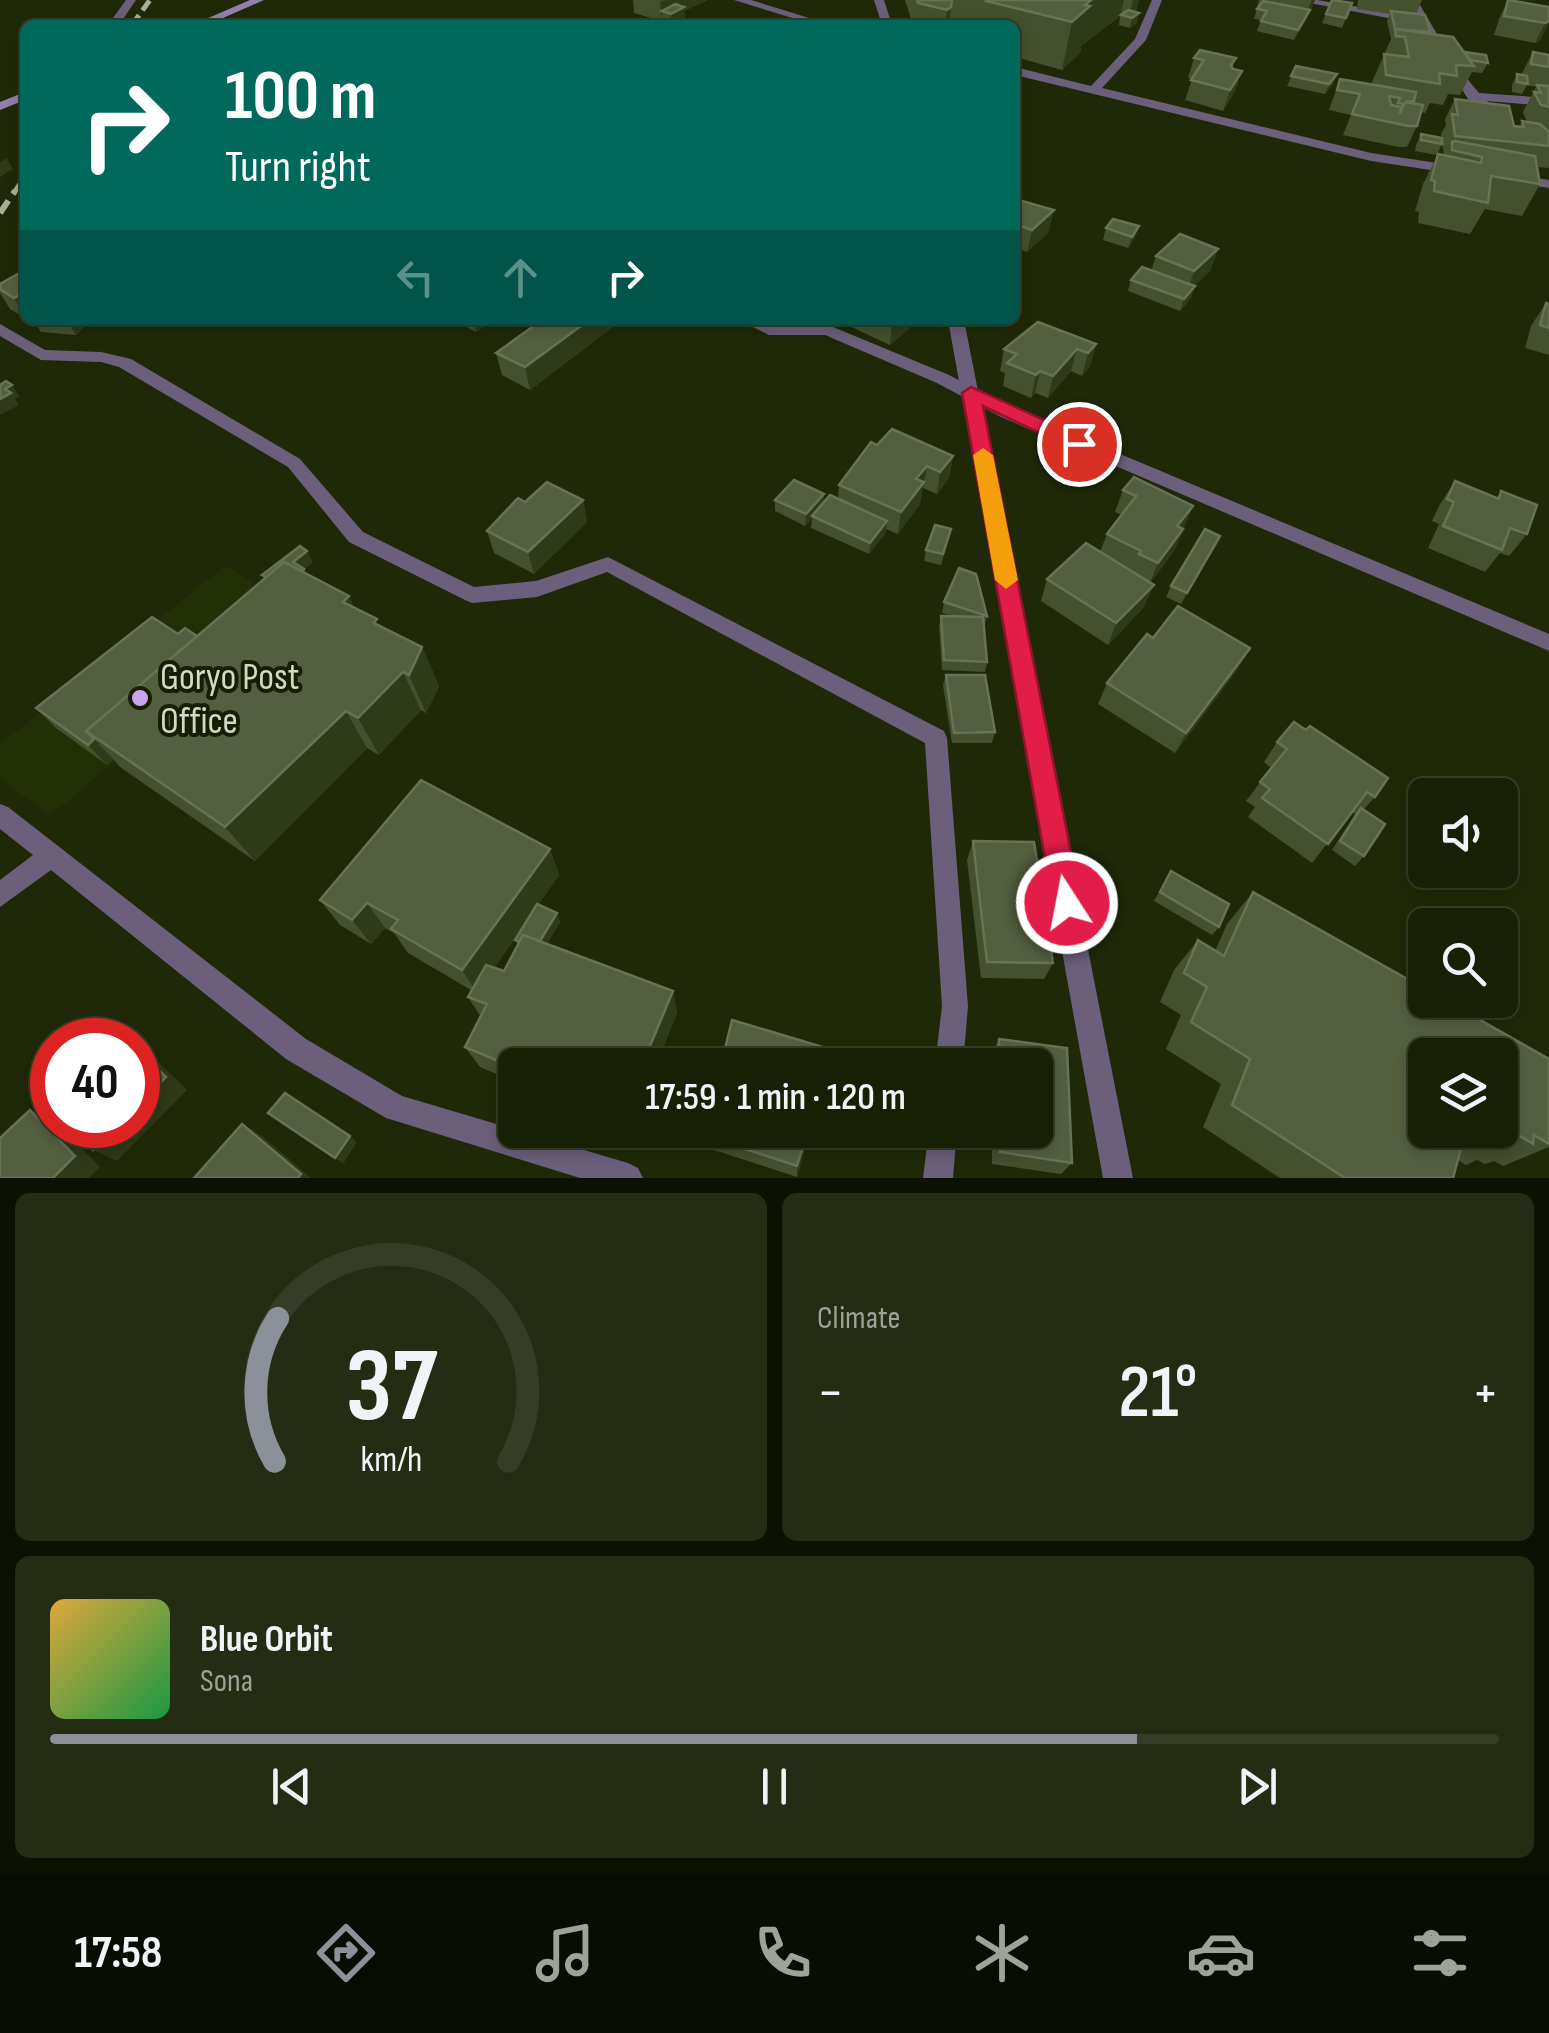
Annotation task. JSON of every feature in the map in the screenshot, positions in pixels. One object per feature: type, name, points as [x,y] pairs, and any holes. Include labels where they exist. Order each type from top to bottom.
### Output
[{"type":"main road","points":[[209,20],[259,0]]},
{"type":"street","points":[[739,0],[809,20]]},
{"type":"street","points":[[1095,89],[1140,40],[1157,0]]},
{"type":"street","points":[[1299,0],[1426,22]]},
{"type":"street","points":[[1412,0],[1470,96],[1518,130]]},
{"type":"street","points":[[1020,72],[1370,157],[1472,172]]},
{"type":"street","points":[[1470,96],[1549,102]]},
{"type":"street","points":[[1492,175],[1549,184]]},
{"type":"street","points":[[758,325],[769,330],[827,330],[971,393],[1007,413],[1549,643]]},
{"type":"street","points":[[957,325],[1118,1178]]},
{"type":"street","points":[[0,329],[41,355],[101,357],[125,363],[294,463],[356,536],[472,595],[537,589],[608,564],[936,738],[954,1006],[950,1048]]},
{"type":"street","points":[[0,816],[296,1049],[396,1108],[628,1178]]},
{"type":"street","points":[[0,895],[50,857]]},
{"type":"street","points":[[938,1178],[941,1148]]},
{"type":"shaded area","points":[[225,566],[295,607],[50,816],[0,778],[0,744]]},
{"type":"building","points":[[917,0],[952,0],[947,10]]},
{"type":"building","points":[[987,0],[1091,0],[1085,5],[1090,6],[1072,22]]},
{"type":"building","points":[[1332,0],[1352,3],[1346,18],[1326,14]]},
{"type":"building","points":[[1508,0],[1549,7],[1549,21],[1504,16]]},
{"type":"building","points":[[1263,1],[1310,10],[1298,30],[1261,21],[1267,11],[1257,9]]},
{"type":"building","points":[[675,4],[684,7],[671,14],[662,11]]},
{"type":"building","points":[[1128,10],[1139,13],[1132,18],[1121,15]]},
{"type":"building","points":[[1391,11],[1425,15],[1430,32],[1395,29]]},
{"type":"building","points":[[1395,29],[1453,37],[1474,66],[1456,65],[1457,76],[1439,73],[1440,84],[1386,75],[1384,54],[1409,57],[1405,37],[1396,36]]},
{"type":"building","points":[[1200,50],[1236,58],[1231,65],[1242,71],[1230,90],[1191,80],[1204,60],[1194,58]]},
{"type":"building","points":[[1465,52],[1486,55],[1488,63],[1470,60]]},
{"type":"building","points":[[1533,52],[1549,55],[1549,67],[1531,64]]},
{"type":"building","points":[[1296,66],[1337,74],[1329,84],[1291,76]]},
{"type":"building","points":[[1517,74],[1527,76],[1528,84],[1517,82]]},
{"type":"building","points":[[1340,79],[1416,92],[1414,101],[1405,102],[1423,105],[1417,126],[1352,114],[1360,94],[1337,90]],"holes":[[[1389,96],[1400,98],[1398,103],[1404,104],[1400,114],[1401,107],[1391,105]]]},
{"type":"building","points":[[1537,85],[1549,86],[1549,107],[1541,105],[1534,92],[1541,93]]},
{"type":"building","points":[[1455,99],[1509,106],[1514,126],[1524,127],[1522,121],[1540,124],[1549,132],[1549,146],[1455,136]]},
{"type":"building","points":[[1421,134],[1442,138],[1442,144],[1421,140]]},
{"type":"building","points":[[1455,141],[1535,156],[1540,184],[1491,176],[1488,203],[1434,191],[1435,181],[1431,180],[1438,154],[1481,163],[1482,157],[1452,150]]},
{"type":"building","points":[[1020,200],[1054,210],[1032,230],[1020,226]]},
{"type":"building","points":[[1113,219],[1139,226],[1132,237],[1106,228]]},
{"type":"building","points":[[1180,234],[1218,249],[1194,271],[1156,256]]},
{"type":"building","points":[[1142,267],[1195,286],[1184,299],[1131,280]]},
{"type":"building","points":[[20,273],[20,295],[14,298],[0,289],[0,284]]},
{"type":"building","points":[[1546,303],[1549,304],[1549,328],[1540,325]]},
{"type":"building","points":[[1038,322],[1096,344],[1088,353],[1077,349],[1053,376],[1040,371],[1036,375],[1007,363],[1017,354],[1004,349]]},
{"type":"building","points":[[535,325],[582,325],[525,367],[496,353]]},
{"type":"building","points":[[6,381],[12,385],[5,389],[11,393],[0,399],[0,385]]},
{"type":"building","points":[[892,429],[953,456],[940,472],[927,466],[916,479],[924,482],[901,512],[839,485],[871,442],[877,445]]},
{"type":"building","points":[[1134,477],[1193,506],[1177,526],[1183,529],[1158,563],[1107,534],[1136,496],[1123,490]]},
{"type":"building","points":[[794,480],[824,494],[806,514],[775,500]]},
{"type":"building","points":[[1455,481],[1499,499],[1501,491],[1537,505],[1527,534],[1510,528],[1502,550],[1443,526],[1454,502],[1447,499]]},
{"type":"building","points":[[547,482],[583,500],[528,552],[487,531],[518,498],[525,502]]},
{"type":"building","points":[[830,495],[887,521],[870,543],[812,516]]},
{"type":"building","points":[[935,525],[951,529],[943,554],[926,550]]},
{"type":"building","points":[[1205,529],[1220,536],[1187,593],[1171,586]]},
{"type":"building","points":[[1086,543],[1154,585],[1116,623],[1047,579]]},
{"type":"building","points":[[300,546],[307,551],[293,562],[302,571],[284,562],[266,577],[262,575]]},
{"type":"building","points":[[284,562],[349,596],[343,602],[422,647],[409,675],[403,672],[358,718],[346,711],[225,827],[86,731]]},
{"type":"building","points":[[959,568],[976,574],[987,616],[944,602]]},
{"type":"building","points":[[1178,606],[1250,648],[1186,733],[1107,683],[1147,634],[1153,638]]},
{"type":"building","points":[[941,616],[983,617],[987,662],[944,660]]},
{"type":"building","points":[[152,617],[178,634],[185,628],[197,636],[86,731],[94,739],[88,745],[36,708]]},
{"type":"building","points":[[946,675],[985,675],[995,732],[954,733]]},
{"type":"building","points":[[1294,722],[1306,730],[1310,726],[1388,778],[1375,797],[1367,792],[1328,844],[1262,798],[1270,789],[1260,782],[1287,749],[1277,742]]},
{"type":"building","points":[[421,780],[550,849],[462,970],[391,929],[398,920],[367,903],[352,920],[320,900]]},
{"type":"building","points":[[1361,808],[1385,824],[1364,856],[1340,841]]},
{"type":"building","points":[[973,841],[1034,842],[1053,963],[987,962]]},
{"type":"building","points":[[1171,871],[1229,904],[1219,927],[1160,892]]},
{"type":"building","points":[[1253,892],[1408,979],[1408,1018],[1477,1018],[1512,1038],[1408,1038],[1408,1148],[1461,1148],[1453,1178],[1345,1178],[1232,1105],[1250,1059],[1191,1022],[1207,987],[1184,973],[1198,940],[1224,956]]},
{"type":"building","points":[[537,904],[557,913],[540,941],[523,935],[519,942],[515,940]]},
{"type":"building","points":[[523,935],[673,991],[649,1048],[498,1048],[498,1061],[465,1047],[487,1004],[468,997],[486,965],[504,971]]},
{"type":"building","points":[[732,1020],[823,1047],[823,1048],[725,1048]]},
{"type":"building","points":[[999,1039],[1067,1048],[1072,1163],[1000,1152],[1000,1148],[1053,1148],[1053,1048],[999,1048]]},
{"type":"building","points":[[1518,1041],[1549,1059],[1549,1144],[1534,1135],[1533,1144],[1518,1135]]},
{"type":"building","points":[[285,1093],[350,1136],[335,1158],[268,1113]]},
{"type":"building","points":[[30,1110],[30,1148],[67,1148],[75,1156],[53,1178],[0,1178],[0,1138]]},
{"type":"building","points":[[242,1124],[301,1174],[298,1178],[194,1178]]},
{"type":"building","points":[[742,1148],[802,1148],[797,1166]]},
{"type":"railway","points":[[136,20],[150,0]]},
{"type":"railway","points":[[13,194],[20,184]]},
{"type":"railway","points":[[0,213],[15,191]]},
{"type":"slow traffic","points":[[983,455],[1006,580]]},
{"type":"place","name":"Goryo Post Office","points":[[140,698]]},
{"type":"route","points":[[1067,903],[971,393],[1079,444]]}]
